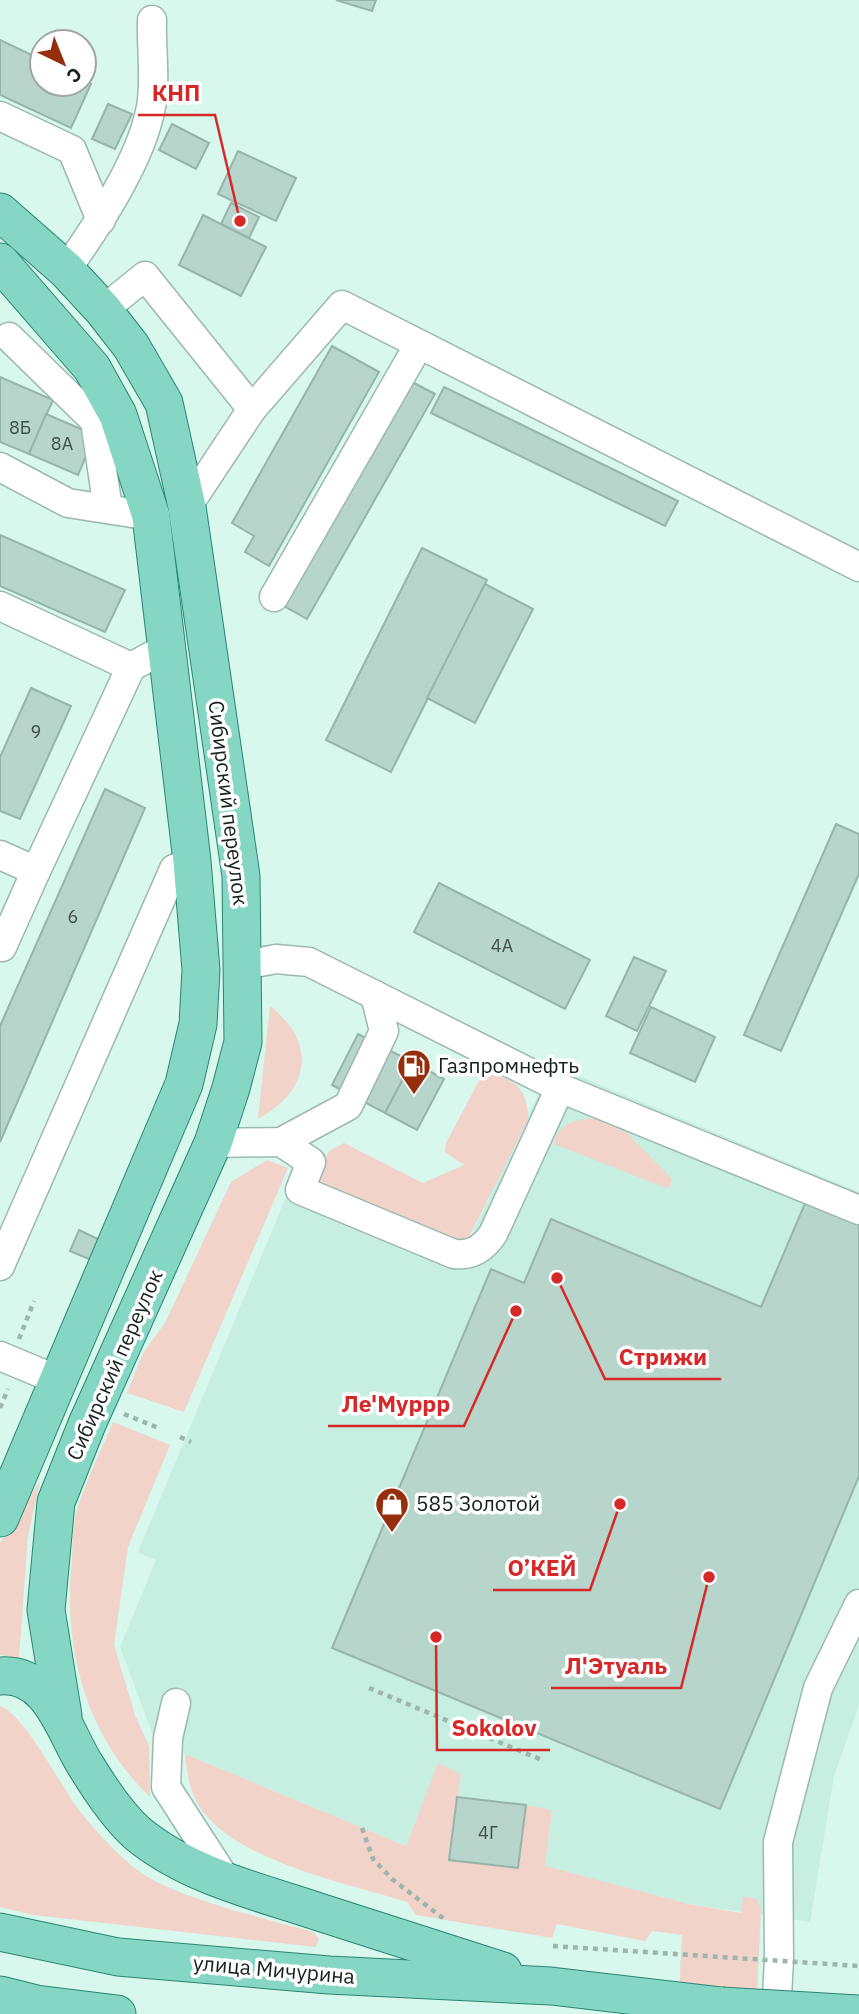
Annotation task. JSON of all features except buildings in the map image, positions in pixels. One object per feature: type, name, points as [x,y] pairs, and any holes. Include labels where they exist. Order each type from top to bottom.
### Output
[{"type":"main road","name":"Сибирский переулок","points":[[0,212],[66,270],[103,310],[131,346],[164,403],[187,507],[241,876],[243,1042],[213,1143],[87,1423],[56,1502],[46,1610],[62,1716]]},
{"type":"main road","name":"Сибирский переулок","points":[[0,261],[92,368],[118,415],[151,516],[164,649],[192,861],[201,970],[198,1024],[184,1084],[0,1518]]},
{"type":"main road","points":[[37,302],[66,270]]},
{"type":"main road","points":[[151,516],[187,507]]},
{"type":"main road","points":[[201,970],[244,965]]},
{"type":"main road","points":[[0,1676],[30,1683],[62,1716],[84,1764],[114,1807],[136,1832],[159,1850],[228,1883],[551,1986],[722,2006],[859,2014]]},
{"type":"main road","name":"улица Мичурина","points":[[0,1932],[118,1956],[329,1975],[551,1986]]},
{"type":"main road","points":[[0,1995],[36,2004],[117,2014]]},
{"type":"lane","points":[[66,270],[101,220],[132,161],[151,107],[152,20]]},
{"type":"lane","points":[[0,116],[72,150],[101,220]]},
{"type":"lane","points":[[103,310],[145,276],[252,409]]},
{"type":"lane","points":[[37,302],[5,336],[95,421],[108,509]]},
{"type":"lane","points":[[187,507],[252,409],[342,305],[418,346],[859,567]]},
{"type":"lane","points":[[274,597],[418,346]]},
{"type":"lane","points":[[0,467],[68,503],[151,516]]},
{"type":"lane","points":[[0,607],[131,667]]},
{"type":"lane","points":[[0,946],[2,947],[131,667],[164,649]]},
{"type":"lane","points":[[0,855],[36,871]]},
{"type":"lane","points":[[0,1266],[174,869],[192,861]]},
{"type":"lane","points":[[244,965],[276,960],[309,962],[560,1088],[859,1210]]},
{"type":"lane","points":[[213,1143],[281,1142],[348,1106],[384,1031],[375,995]]},
{"type":"lane","points":[[281,1142],[311,1163],[300,1190],[462,1255],[477,1250],[489,1241],[560,1088]]},
{"type":"lane","points":[[8,1351],[60,1381]]},
{"type":"lane","points":[[776,2014],[779,1960],[778,1842],[818,1688],[859,1604]]},
{"type":"lane","points":[[176,1703],[168,1738],[166,1787],[228,1883]]},
{"type":"path","points":[[8,1351],[34,1301]]},
{"type":"path","points":[[0,1408],[8,1389]]},
{"type":"path","points":[[120,1412],[161,1429]]},
{"type":"path","points":[[180,1437],[191,1442]]},
{"type":"path","points":[[369,1688],[542,1760]]},
{"type":"path","points":[[362,1828],[373,1859],[445,1920]]},
{"type":"path","points":[[552,1947],[859,1966]]},
{"type":"shaded area","points":[[270,1006],[296,1036],[301,1051],[301,1066],[297,1081],[289,1094],[258,1119]]},
{"type":"shaded area","points":[[552,1065],[859,1192],[859,1705],[834,1776],[810,1922],[689,1904],[544,1866],[552,1810],[457,1797],[461,1774],[438,1764],[406,1846],[185,1754],[154,1738],[120,1647],[156,1560],[138,1552],[294,1178],[314,1180],[443,1238],[472,1234]]},
{"type":"shaded area","points":[[493,1075],[509,1080],[520,1090],[526,1103],[528,1120],[468,1239],[461,1242],[443,1238],[314,1180],[329,1151],[344,1143],[423,1183],[464,1165],[445,1152],[446,1143],[481,1077]]},
{"type":"shaded area","points":[[594,1118],[626,1132],[672,1179],[669,1189],[554,1144],[563,1127]]},
{"type":"shaded area","points":[[267,1160],[288,1168],[184,1412],[127,1393],[143,1353],[165,1323],[231,1182]]},
{"type":"shaded area","points":[[113,1422],[170,1445],[128,1547],[114,1645],[135,1715],[149,1746],[150,1797],[127,1772],[94,1717],[75,1656],[71,1624],[70,1591],[75,1516]]},
{"type":"shaded area","points":[[40,1481],[28,1535],[19,1658],[0,1655],[0,1543]]},
{"type":"shaded area","points":[[0,1706],[21,1723],[74,1804],[89,1822],[136,1869],[195,1898],[313,1932],[319,1938],[316,1947],[33,1915],[0,1907]]},
{"type":"shaded area","points":[[185,1754],[406,1846],[438,1763],[461,1774],[450,1860],[518,1868],[526,1805],[552,1810],[545,1866],[689,1904],[741,1913],[743,1896],[757,1899],[761,1909],[756,2014],[678,2014],[682,1935],[652,1931],[645,1941],[557,1924],[552,1938],[416,1915],[407,1902],[291,1867],[261,1854],[234,1839],[212,1822],[196,1801]]},
{"type":"place","name":"КНП","points":[[240,221]]},
{"type":"place","name":"Газпромнефть","points":[[414,1096]]},
{"type":"place","name":"Стрижи","points":[[557,1278]]},
{"type":"place","name":"Ле'Муррр","points":[[516,1311]]},
{"type":"place","name":"О’КЕЙ","points":[[620,1504]]},
{"type":"place","name":"585 Золотой","points":[[392,1534]]},
{"type":"place","name":"Л'Этуаль","points":[[709,1577]]},
{"type":"place","name":"Sokolov","points":[[436,1637]]}]
